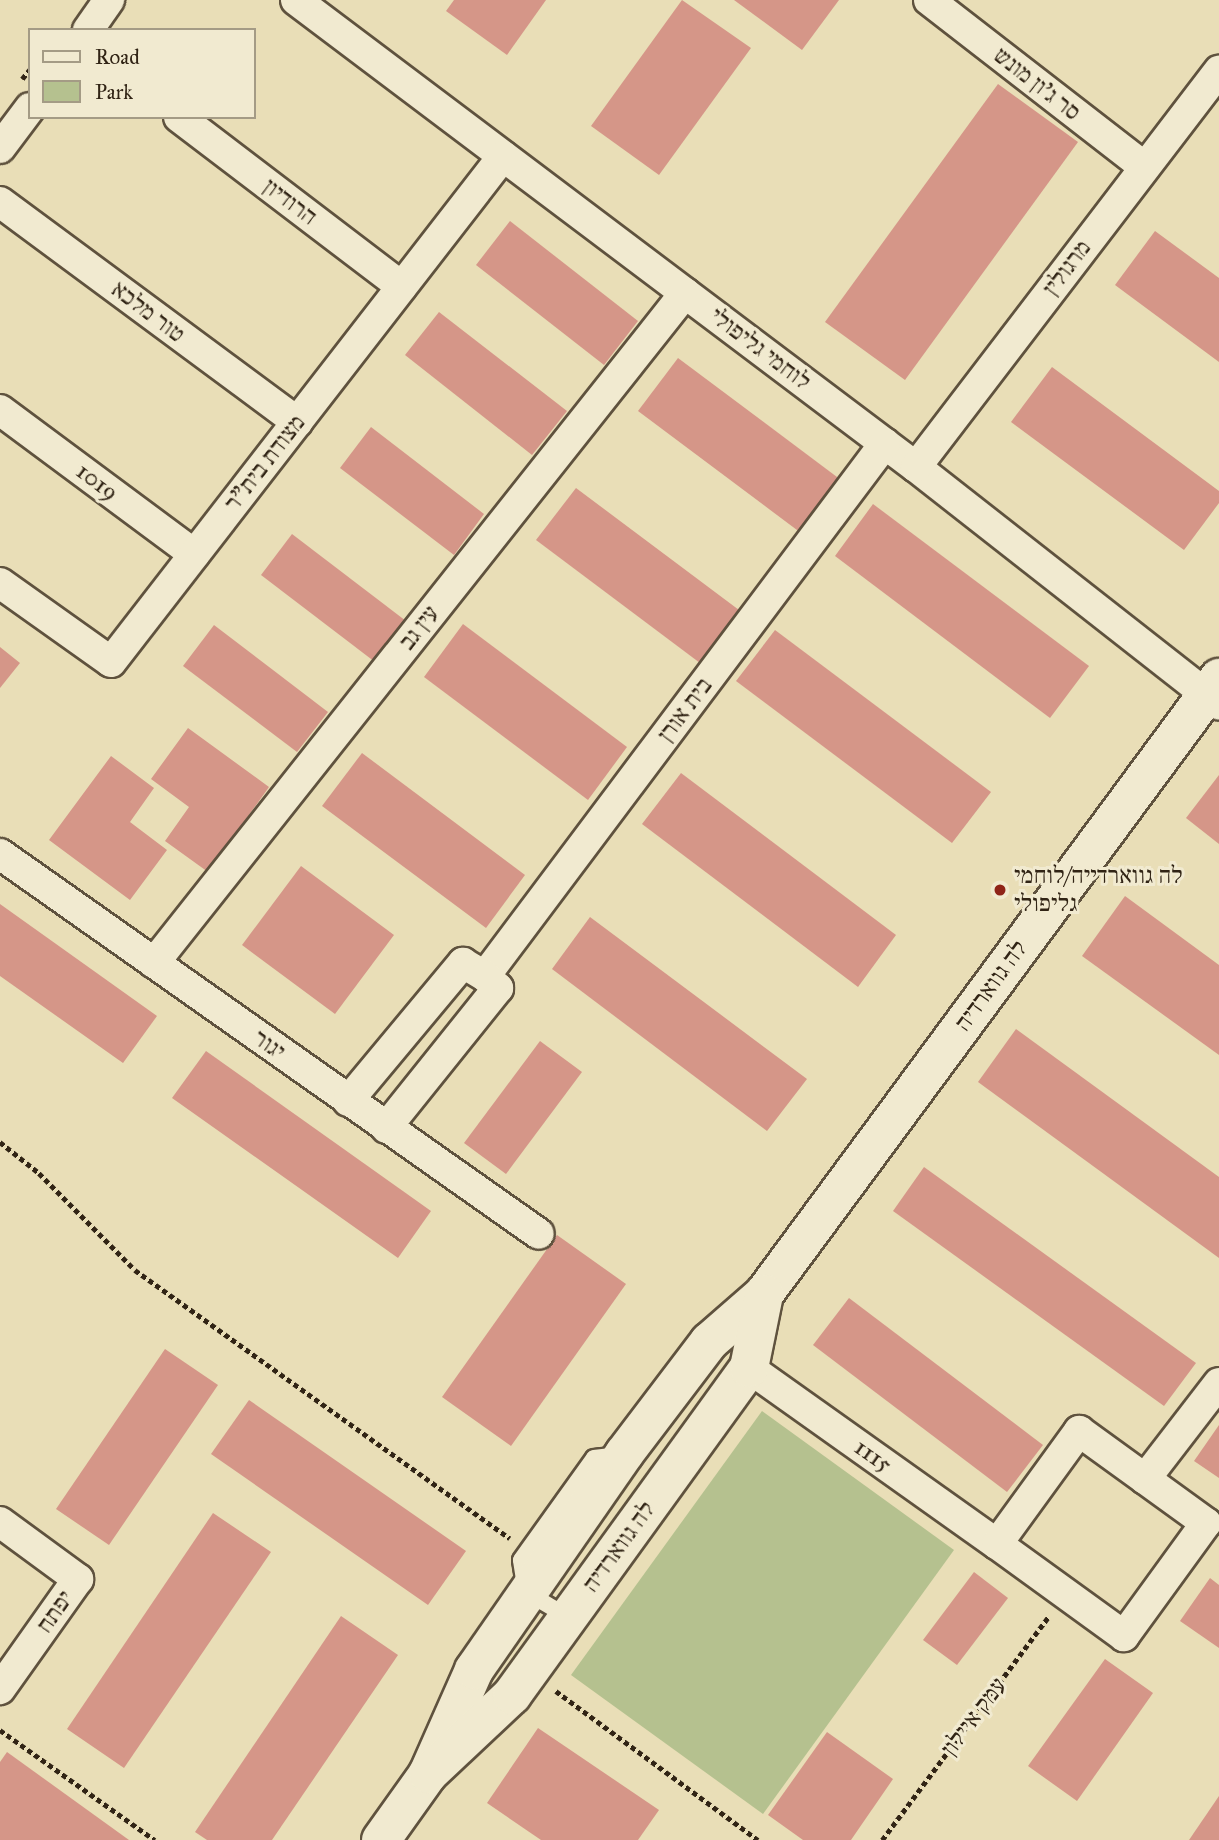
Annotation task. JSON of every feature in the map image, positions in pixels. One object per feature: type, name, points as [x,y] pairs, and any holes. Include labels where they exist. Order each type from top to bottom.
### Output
[{"type":"main road","name":"לה גווארדיה","points":[[428,1774],[474,1670],[524,1576],[624,1454],[709,1342],[764,1294],[1215,693]]},
{"type":"main road","name":"לה גווארדיה","points":[[381,1840],[428,1774],[512,1695],[749,1368],[764,1294]]},
{"type":"street","points":[[89,28],[109,0]]},
{"type":"street","name":"לוחמי גליפולי","points":[[296,0],[1215,693]]},
{"type":"street","name":"סר ג'ון מונש","points":[[929,0],[1144,167]]},
{"type":"street","name":"מרגולין","points":[[916,467],[1219,69]]},
{"type":"street","points":[[0,148],[28,111]]},
{"type":"street","name":"הרודיון","points":[[182,119],[402,287]]},
{"type":"street","name":"מצודת בית\"ר","points":[[0,583],[110,663],[503,156]]},
{"type":"street","name":"טור מלכא","points":[[0,202],[297,422]]},
{"type":"street","name":"עין גב","points":[[154,963],[685,293]]},
{"type":"street","name":"1019","points":[[0,410],[194,554]]},
{"type":"street","name":"בית אורן","points":[[485,976],[885,443]]},
{"type":"street","name":"יגור","points":[[0,854],[539,1234]]},
{"type":"street","points":[[348,1101],[463,963],[485,976],[498,988],[386,1128]]},
{"type":"street","name":"1115","points":[[749,1368],[1124,1636],[1206,1523],[1145,1479]]},
{"type":"street","points":[[997,1544],[1079,1431],[1145,1479],[1219,1383]]},
{"type":"street","name":"יפתח","points":[[0,1522],[78,1579],[3,1685]]},
{"type":"lane","points":[[524,1576],[568,1618]]},
{"type":"path","points":[[0,1142],[39,1173],[135,1270],[515,1541],[524,1576]]},
{"type":"path","name":"עמק איילון","points":[[882,1840],[1066,1594]]},
{"type":"path","points":[[529,1671],[758,1840]]},
{"type":"path","points":[[0,1730],[155,1840]]},
{"type":"green space","points":[[762,1411],[954,1550],[763,1814],[571,1675]]},
{"type":"building","points":[[454,0],[546,0],[507,55],[446,11]]},
{"type":"building","points":[[682,0],[751,48],[659,175],[591,126]]},
{"type":"building","points":[[734,0],[839,0],[802,50]]},
{"type":"building","points":[[998,84],[1078,142],[905,380],[825,322]]},
{"type":"building","points":[[510,221],[638,321],[604,365],[476,265]]},
{"type":"building","points":[[1155,231],[1219,278],[1219,362],[1115,285]]},
{"type":"building","points":[[439,312],[567,411],[532,455],[405,355]]},
{"type":"building","points":[[678,358],[841,480],[801,533],[638,411]]},
{"type":"building","points":[[1052,367],[1219,491],[1219,503],[1184,550],[1011,422]]},
{"type":"building","points":[[371,427],[484,514],[454,555],[340,468]]},
{"type":"building","points":[[576,488],[739,610],[700,663],[536,540]]},
{"type":"building","points":[[873,504],[1089,666],[1050,718],[835,556]]},
{"type":"building","points":[[292,534],[406,621],[375,662],[261,575]]},
{"type":"building","points":[[463,624],[627,747],[588,800],[424,677]]},
{"type":"building","points":[[214,625],[328,712],[297,752],[183,666]]},
{"type":"building","points":[[775,630],[991,792],[952,843],[736,681]]},
{"type":"building","points":[[0,647],[20,663],[0,688]]},
{"type":"building","points":[[188,728],[269,787],[208,872],[165,841],[189,807],[151,779]]},
{"type":"building","points":[[362,753],[525,875],[486,928],[322,806]]},
{"type":"building","points":[[111,756],[154,788],[130,822],[167,850],[130,900],[49,840]]},
{"type":"building","points":[[681,773],[896,935],[858,987],[642,824]]},
{"type":"building","points":[[1219,775],[1219,844],[1186,818]]},
{"type":"building","points":[[301,866],[394,935],[335,1014],[242,945]]},
{"type":"building","points":[[1125,896],[1219,965],[1219,1055],[1082,956]]},
{"type":"building","points":[[0,904],[157,1016],[123,1063],[0,976]]},
{"type":"building","points":[[590,917],[807,1079],[767,1131],[552,969]]},
{"type":"building","points":[[1016,1029],[1219,1177],[1219,1258],[978,1082]]},
{"type":"building","points":[[540,1041],[582,1072],[506,1174],[464,1143]]},
{"type":"building","points":[[206,1051],[431,1211],[398,1258],[172,1098]]},
{"type":"building","points":[[924,1167],[1196,1363],[1164,1406],[893,1211]]},
{"type":"building","points":[[557,1235],[626,1284],[511,1446],[442,1397]]},
{"type":"building","points":[[849,1298],[1043,1445],[1007,1492],[813,1345]]},
{"type":"building","points":[[165,1349],[218,1385],[109,1545],[56,1509]]},
{"type":"building","points":[[249,1400],[466,1551],[428,1605],[211,1454]]},
{"type":"building","points":[[1219,1425],[1219,1478],[1194,1461]]},
{"type":"building","points":[[213,1513],[271,1552],[124,1768],[67,1729]]},
{"type":"building","points":[[974,1572],[1008,1598],[957,1665],[923,1640]]},
{"type":"building","points":[[1210,1578],[1219,1585],[1219,1648],[1180,1621]]},
{"type":"building","points":[[341,1616],[398,1655],[272,1840],[207,1840],[195,1832]]},
{"type":"building","points":[[1105,1659],[1153,1693],[1077,1801],[1028,1766]]},
{"type":"building","points":[[538,1728],[659,1810],[638,1840],[541,1840],[487,1803]]},
{"type":"building","points":[[827,1732],[893,1779],[851,1840],[803,1840],[768,1815]]},
{"type":"building","points":[[7,1752],[129,1840],[0,1840],[0,1762]]},
{"type":"building","points":[[1219,1796],[1219,1840],[1189,1840]]},
{"type":"place","name":"לה גווארדייה/לוחמי גליפולי","points":[[1000,890]]}]
